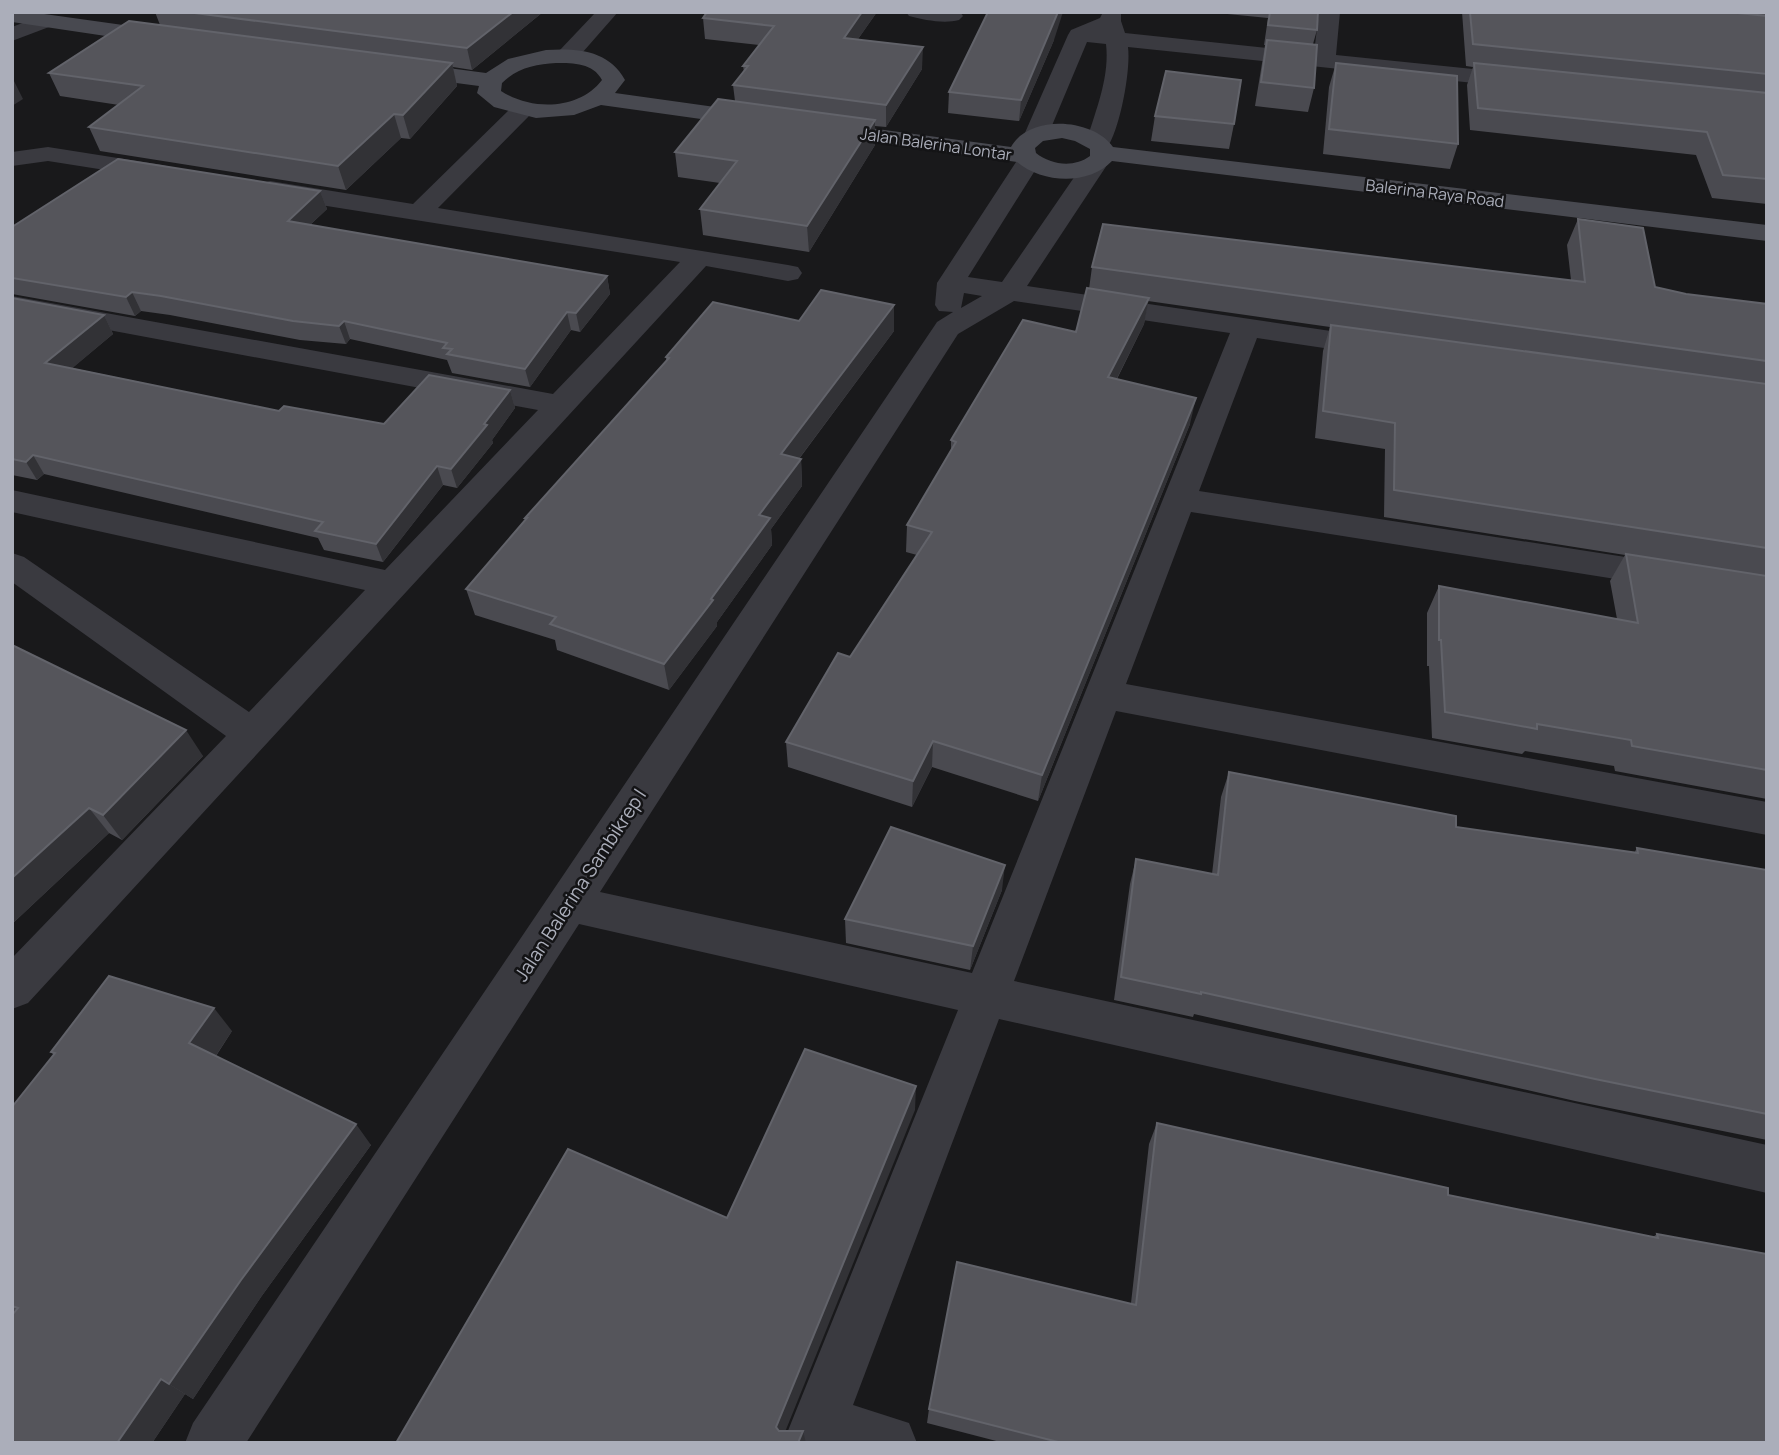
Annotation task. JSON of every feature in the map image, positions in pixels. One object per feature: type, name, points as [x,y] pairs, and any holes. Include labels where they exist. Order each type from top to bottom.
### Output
[{"type":"street","points":[[12,16],[41,22],[187,32],[102,12]]},
{"type":"street","points":[[567,56],[608,12]]},
{"type":"street","points":[[916,12],[952,16]]},
{"type":"street","points":[[1324,60],[1330,12]]},
{"type":"street","points":[[12,35],[41,22]]},
{"type":"street","points":[[1114,24],[1324,60],[1545,84]]},
{"type":"street","name":"Jalan Balerina Sambikrep I","points":[[213,1443],[947,328],[1009,292],[1099,154],[1119,67],[1114,24],[1079,35],[1030,147],[951,282],[947,328]]},
{"type":"street","points":[[384,58],[499,74],[536,58],[567,56],[601,63],[611,71],[606,89]]},
{"type":"street","points":[[499,74],[489,93],[501,103],[522,110],[563,110],[606,89],[776,112]]},
{"type":"street","points":[[419,212],[522,110]]},
{"type":"street","name":"Jalan Balerina Lontar","points":[[810,117],[1030,147]]},
{"type":"street","points":[[1069,132],[1089,137],[1099,154],[1069,171],[1039,166],[1030,147],[1069,132]]},
{"type":"street","name":"Balerina Raya Road","points":[[1099,154],[1767,233]]},
{"type":"street","points":[[12,159],[48,155],[186,176]]},
{"type":"street","points":[[240,184],[700,257],[788,274]]},
{"type":"street","points":[[12,989],[700,257]]},
{"type":"street","points":[[951,282],[1410,352]]},
{"type":"street","points":[[12,304],[561,405]]},
{"type":"street","points":[[889,1443],[814,1433],[1246,329]]},
{"type":"street","points":[[1180,499],[1767,591]]},
{"type":"street","points":[[12,501],[393,584]]},
{"type":"street","points":[[12,565],[252,734]]},
{"type":"street","points":[[1103,694],[1767,819]]},
{"type":"street","points":[[568,903],[1767,1169]]},
{"type":"building","points":[[187,12],[513,12],[467,48]]},
{"type":"building","points":[[707,12],[862,12],[844,38],[923,47],[886,105],[733,85],[748,66],[743,66],[774,26],[703,18]]},
{"type":"building","points":[[988,12],[1058,12],[1021,100],[949,92]]},
{"type":"building","points":[[1270,12],[1318,12],[1317,30],[1268,25]]},
{"type":"building","points":[[1470,12],[1728,12],[1767,16],[1767,74],[1473,44]]},
{"type":"building","points":[[129,21],[452,63],[403,115],[394,114],[338,166],[89,127],[143,86],[49,73]]},
{"type":"building","points":[[1267,40],[1317,45],[1314,88],[1261,82]]},
{"type":"building","points":[[1336,63],[1457,76],[1458,144],[1329,129]]},
{"type":"building","points":[[1474,63],[1767,93],[1767,179],[1723,175],[1707,132],[1478,108]]},
{"type":"building","points":[[1166,71],[1241,80],[1234,124],[1155,116]]},
{"type":"building","points":[[718,99],[875,120],[807,226],[700,209],[737,161],[675,152]]},
{"type":"building","points":[[118,159],[320,191],[288,221],[607,276],[576,313],[567,312],[525,369],[447,354],[452,349],[443,348],[447,343],[344,321],[339,326],[293,321],[161,296],[132,292],[126,297],[12,278],[12,227]]},
{"type":"building","points":[[1578,219],[1643,228],[1655,287],[1686,294],[1767,304],[1767,361],[1092,267],[1103,224],[1585,282]]},
{"type":"building","points":[[1087,288],[1149,298],[1108,377],[1196,398],[1042,775],[933,741],[913,781],[786,742],[838,653],[850,657],[932,532],[907,525],[956,442],[951,440],[1023,320],[1076,332]]},
{"type":"building","points":[[821,290],[894,305],[781,454],[801,459],[759,515],[770,518],[664,664],[550,624],[556,617],[466,589],[525,518],[669,358],[666,357],[713,302],[799,321]]},
{"type":"building","points":[[12,298],[104,315],[45,363],[279,411],[284,406],[384,424],[429,375],[510,390],[484,424],[487,425],[451,469],[437,466],[376,544],[315,531],[323,522],[33,455],[26,462],[12,459]]},
{"type":"building","points":[[1331,325],[1767,384],[1767,548],[1394,490],[1395,423],[1323,411]]},
{"type":"building","points":[[1626,554],[1767,576],[1767,770],[1632,746],[1631,740],[1537,724],[1537,729],[1445,712],[1439,640],[1439,586],[1638,623]]},
{"type":"building","points":[[12,645],[186,730],[103,815],[89,808],[12,878]]},
{"type":"building","points":[[1229,772],[1456,816],[1456,827],[1638,853],[1637,848],[1767,870],[1767,1114],[1121,977],[1136,859],[1218,875]]},
{"type":"building","points":[[891,827],[1005,865],[973,946],[845,919]]},
{"type":"building","points":[[109,976],[214,1008],[189,1043],[356,1124],[241,1280],[169,1384],[161,1379],[117,1443],[12,1443],[12,1315],[18,1308],[12,1306],[12,1107],[55,1053],[51,1052]]},
{"type":"building","points":[[805,1049],[916,1086],[776,1427],[779,1431],[803,1431],[798,1443],[396,1443],[568,1149],[727,1218]]},
{"type":"building","points":[[1157,1123],[1448,1188],[1448,1195],[1658,1238],[1657,1234],[1767,1254],[1767,1443],[1062,1443],[929,1409],[957,1262],[1136,1305]]}]
